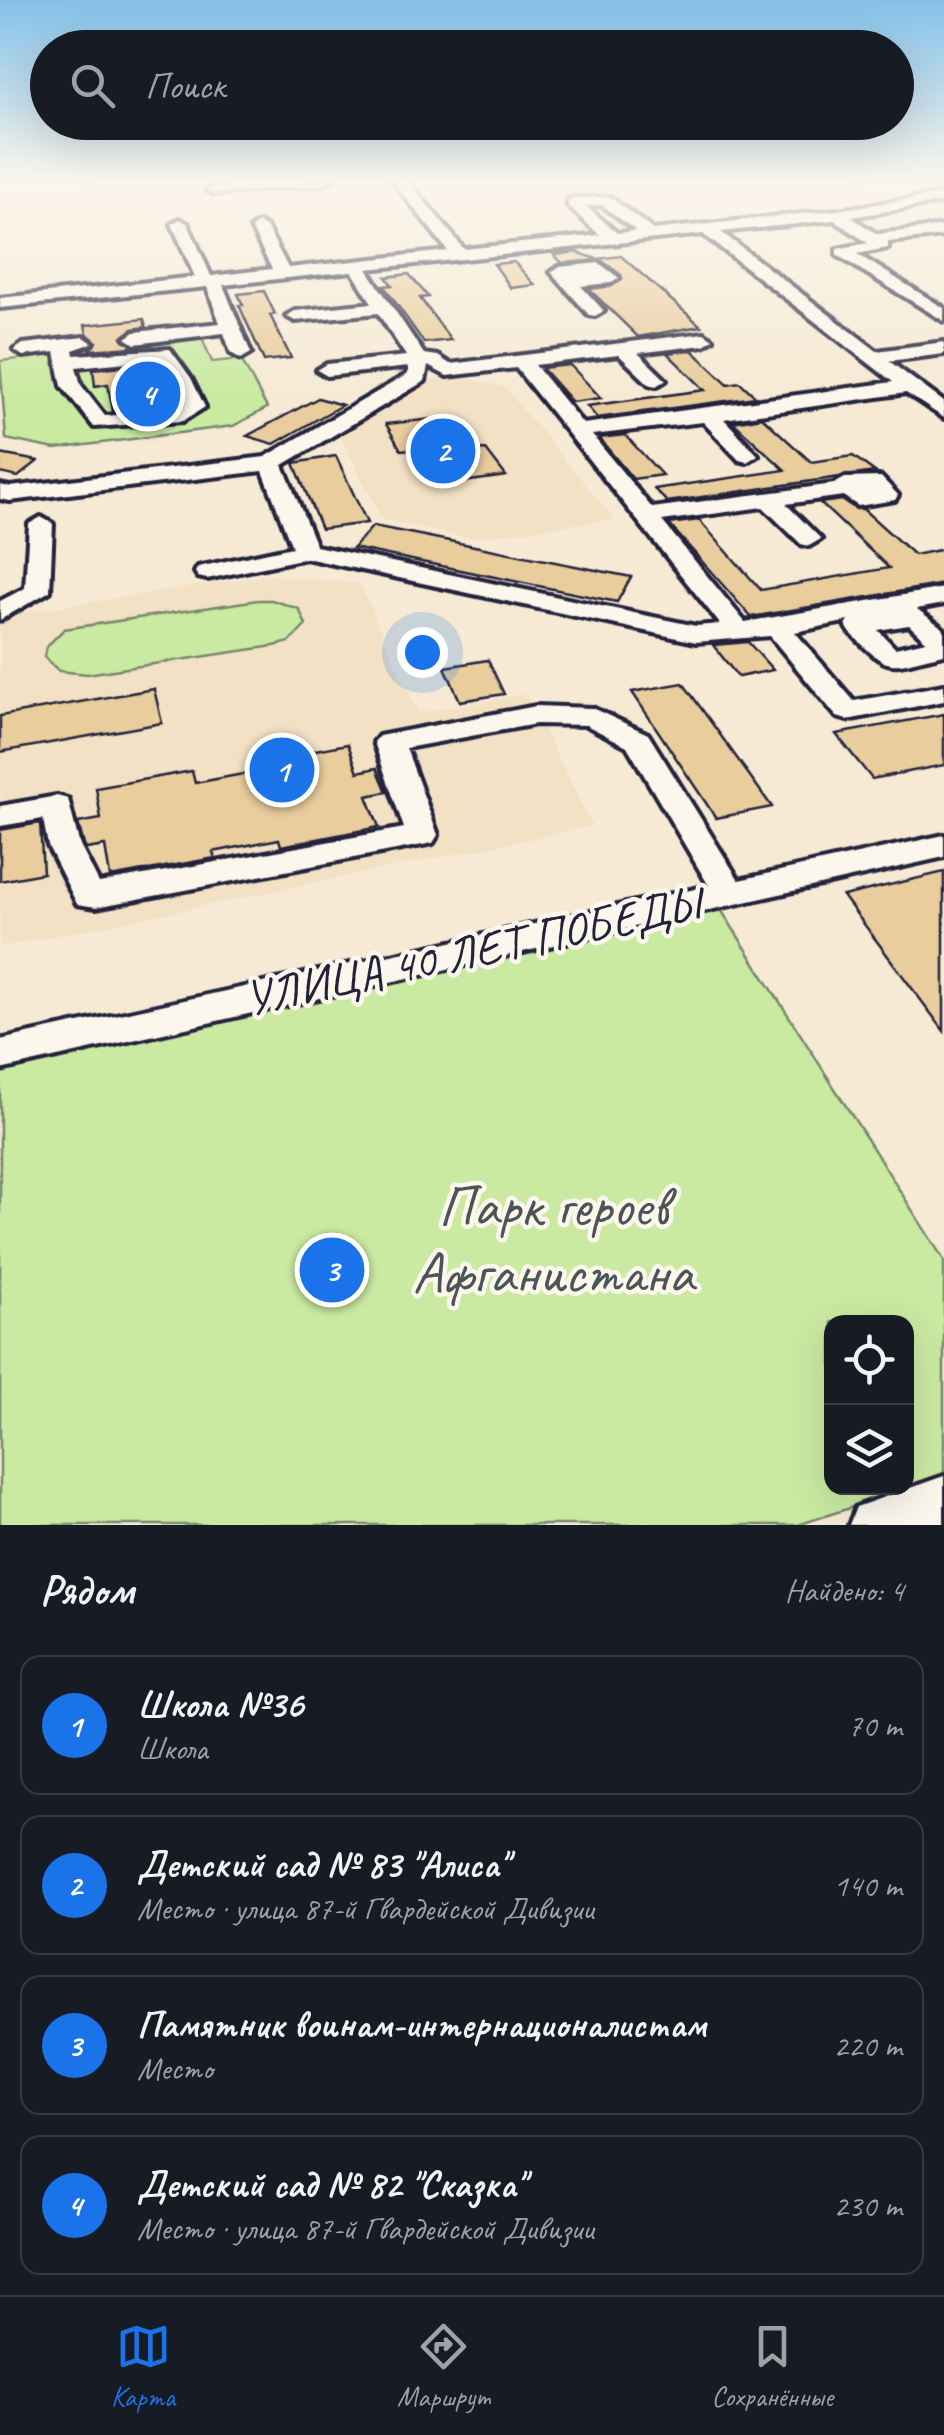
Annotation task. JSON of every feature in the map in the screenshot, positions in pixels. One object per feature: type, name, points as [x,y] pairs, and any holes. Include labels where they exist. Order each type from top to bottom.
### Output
[{"type":"street","points":[[194,251],[241,353]]},
{"type":"street","points":[[271,251],[282,274]]},
{"type":"street","points":[[0,303],[486,251]]},
{"type":"street","points":[[541,251],[596,311]]},
{"type":"street","points":[[731,251],[944,412]]},
{"type":"street","points":[[848,251],[843,252],[881,279],[911,276],[936,292],[914,296],[944,316]]},
{"type":"street","points":[[0,492],[10,494],[271,464],[418,377],[418,360],[356,265]]},
{"type":"street","points":[[539,274],[564,277]]},
{"type":"street","points":[[295,316],[383,308]]},
{"type":"street","points":[[65,354],[231,327]]},
{"type":"street","points":[[327,370],[418,360],[431,360],[447,370],[704,340]]},
{"type":"street","points":[[872,356],[944,348]]},
{"type":"street","points":[[623,349],[656,380]]},
{"type":"street","points":[[23,350],[65,354],[163,352],[172,370],[188,384],[195,407],[183,415],[102,423],[96,419],[94,407],[71,385],[65,354]]},
{"type":"street","points":[[521,362],[739,630]]},
{"type":"street","points":[[577,432],[910,386]]},
{"type":"street","points":[[708,415],[747,455]]},
{"type":"street","points":[[271,464],[306,550]]},
{"type":"street","points":[[644,516],[848,488]]},
{"type":"street","points":[[768,499],[810,539]]},
{"type":"street","points":[[0,612],[37,590],[41,524]]},
{"type":"street","points":[[207,572],[306,550],[696,634],[900,611],[915,616],[944,645]]},
{"type":"street","points":[[944,596],[859,626],[889,656],[944,645]]},
{"type":"street","points":[[777,627],[847,711],[944,693]]},
{"type":"street","points":[[0,816],[58,806],[64,846],[88,896],[96,895],[422,835],[389,742],[536,714],[592,717],[638,740],[731,894]]},
{"type":"street","name":"УЛИЦА 40 ЛЕТ ПОБЕДЫ","points":[[0,1055],[944,846]]},
{"type":"street","points":[[874,1525],[944,1502]]},
{"type":"shaded area","points":[[452,375],[504,387],[614,519],[469,538],[383,520],[339,434],[430,381]]},
{"type":"shaded area","points":[[270,575],[360,584],[418,713],[526,694],[592,826],[0,947],[0,624],[18,613]]},
{"type":"green space","points":[[202,338],[212,362],[241,359],[267,408],[233,426],[55,449],[6,439],[0,361]]},
{"type":"green space","points":[[272,600],[299,609],[306,625],[290,642],[274,646],[87,674],[59,671],[44,657],[46,647],[64,629]]},
{"type":"green space","name":"Парк героев Афганистана","points":[[720,908],[944,1260],[944,1477],[914,1487],[914,1315],[824,1315],[824,1495],[889,1495],[798,1525],[0,1525],[0,1071]]},
{"type":"building","points":[[576,252],[597,259],[621,256],[701,326],[638,337],[589,289],[612,286],[622,279],[621,275],[601,260],[562,263],[554,255]]},
{"type":"building","points":[[514,262],[535,285],[511,288],[494,264]]},
{"type":"building","points":[[409,274],[428,297],[420,298],[451,340],[424,343],[384,286],[392,285],[386,277]]},
{"type":"building","points":[[264,291],[275,314],[270,315],[291,358],[264,361],[239,305],[243,305],[238,294]]},
{"type":"building","points":[[144,319],[146,327],[133,329],[122,337],[134,347],[89,350],[97,342],[87,334],[85,325]]},
{"type":"building","points":[[692,350],[728,384],[740,382],[756,397],[597,418],[587,406],[705,390],[667,353]]},
{"type":"building","points":[[155,363],[161,385],[169,384],[178,405],[113,412],[108,384],[95,386],[93,369]]},
{"type":"building","points":[[570,365],[601,398],[572,402],[542,368]]},
{"type":"building","points":[[318,398],[342,405],[274,444],[247,436]]},
{"type":"building","points":[[451,417],[472,451],[486,450],[506,476],[435,486],[412,449],[401,450],[386,424]]},
{"type":"building","points":[[762,417],[811,462],[853,456],[875,472],[667,502],[654,489],[785,470],[733,422]]},
{"type":"building","points":[[625,435],[662,475],[633,479],[599,438]]},
{"type":"building","points":[[0,454],[38,461],[18,477],[0,473]]},
{"type":"building","points":[[336,456],[367,523],[321,529],[294,463]]},
{"type":"building","points":[[842,500],[863,509],[914,555],[944,549],[944,584],[751,617],[669,524],[699,520],[761,590],[889,568],[820,503]]},
{"type":"building","points":[[373,526],[631,577],[617,602],[353,548]]},
{"type":"building","points":[[748,642],[773,670],[738,677],[713,645]]},
{"type":"building","points":[[488,660],[504,694],[460,701],[445,667]]},
{"type":"building","points":[[683,683],[772,807],[716,818],[632,692]]},
{"type":"building","points":[[154,689],[162,723],[0,752],[0,716]]},
{"type":"building","points":[[944,714],[944,765],[872,779],[836,734]]},
{"type":"building","points":[[348,744],[358,772],[377,768],[387,792],[367,796],[379,827],[281,846],[279,839],[213,852],[215,858],[110,877],[105,846],[86,849],[84,845],[78,823],[101,819],[96,788],[192,771],[195,783],[259,771],[256,761]]},
{"type":"building","points":[[40,823],[43,873],[0,881],[0,830]]},
{"type":"building","points":[[944,872],[944,1031],[843,896]]},
{"type":"place","name":"Детский сад № 82 \"Сказка\"","points":[[148,394]]},
{"type":"place","name":"Детский сад № 83 \"Алиса\"","points":[[443,451]]},
{"type":"place","name":"Школа №36","points":[[282,770]]},
{"type":"place","name":"Памятник воинам-интернационалистам","points":[[332,1270]]}]
